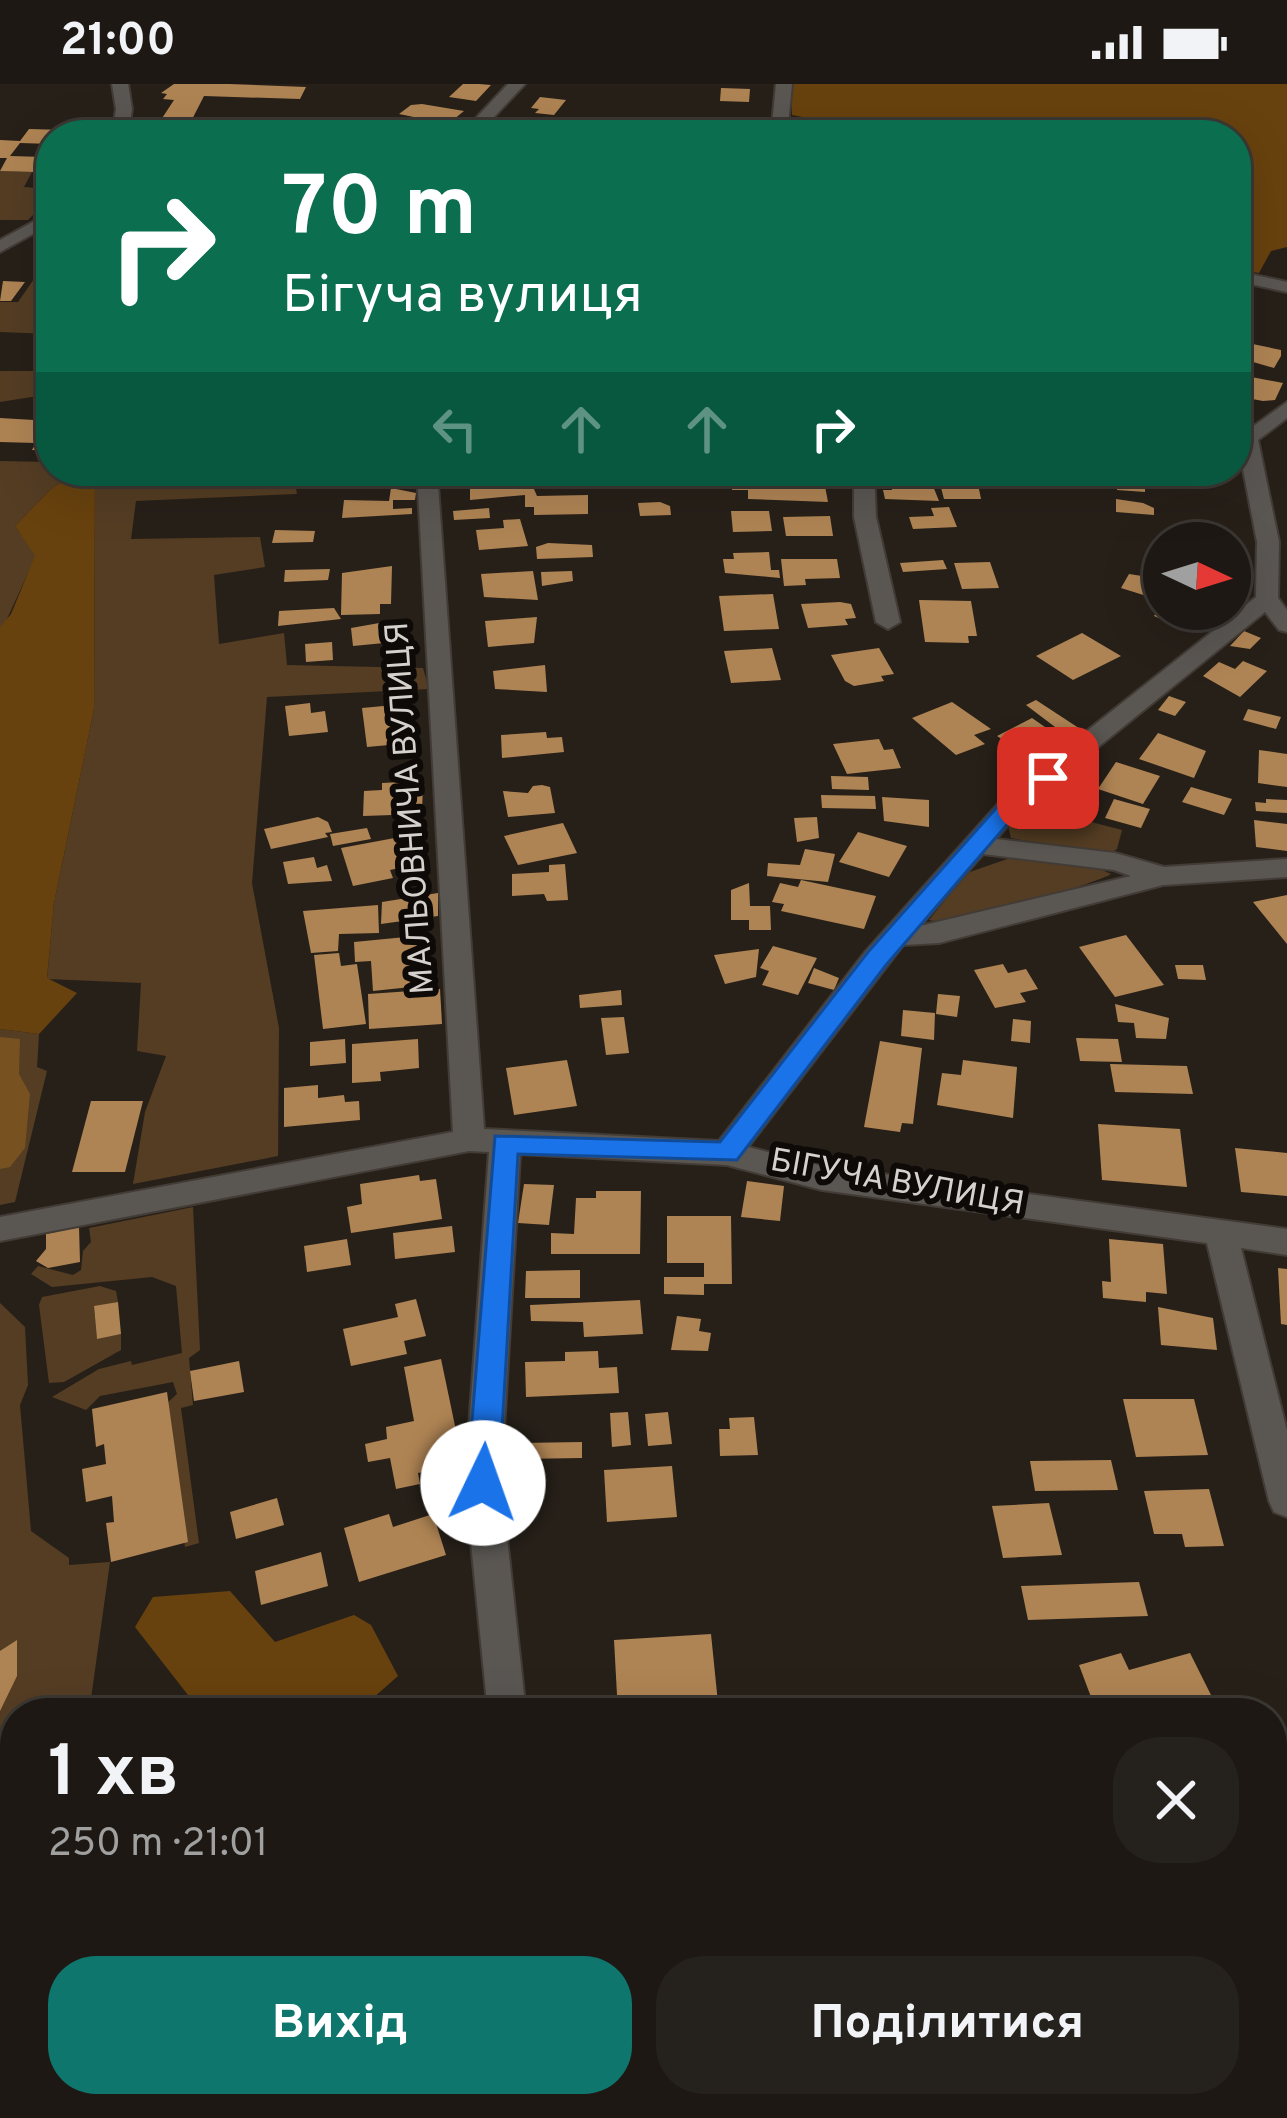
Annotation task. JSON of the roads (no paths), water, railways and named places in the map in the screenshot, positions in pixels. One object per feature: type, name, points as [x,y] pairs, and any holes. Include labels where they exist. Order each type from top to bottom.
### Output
[{"type":"street","points":[[119,84],[122,120]]},
{"type":"street","points":[[482,120],[517,84]]},
{"type":"street","points":[[780,120],[784,84]]},
{"type":"street","points":[[0,247],[36,226]]},
{"type":"street","points":[[1251,279],[1287,286]]},
{"type":"street","points":[[1251,431],[1287,407]]},
{"type":"street","points":[[1251,433],[1287,435]]},
{"type":"street","points":[[1251,449],[1268,542],[1267,599],[1287,625]]},
{"type":"street","name":"МАЛЬОВНИЧА ВУЛИЦЯ","points":[[429,486],[469,1140]]},
{"type":"street","points":[[864,486],[865,517],[888,622]]},
{"type":"street","points":[[727,1153],[899,936],[1015,801],[1267,599]]},
{"type":"street","points":[[977,844],[1115,862],[1163,876]]},
{"type":"street","points":[[899,936],[939,934],[1163,876],[1287,868]]},
{"type":"street","name":"БІГУЧА ВУЛИЦЯ","points":[[0,1228],[469,1140],[727,1153],[822,1178],[1287,1242]]},
{"type":"street","points":[[505,1143],[483,1483],[505,1698]]},
{"type":"street","points":[[1221,1234],[1287,1501]]}]
